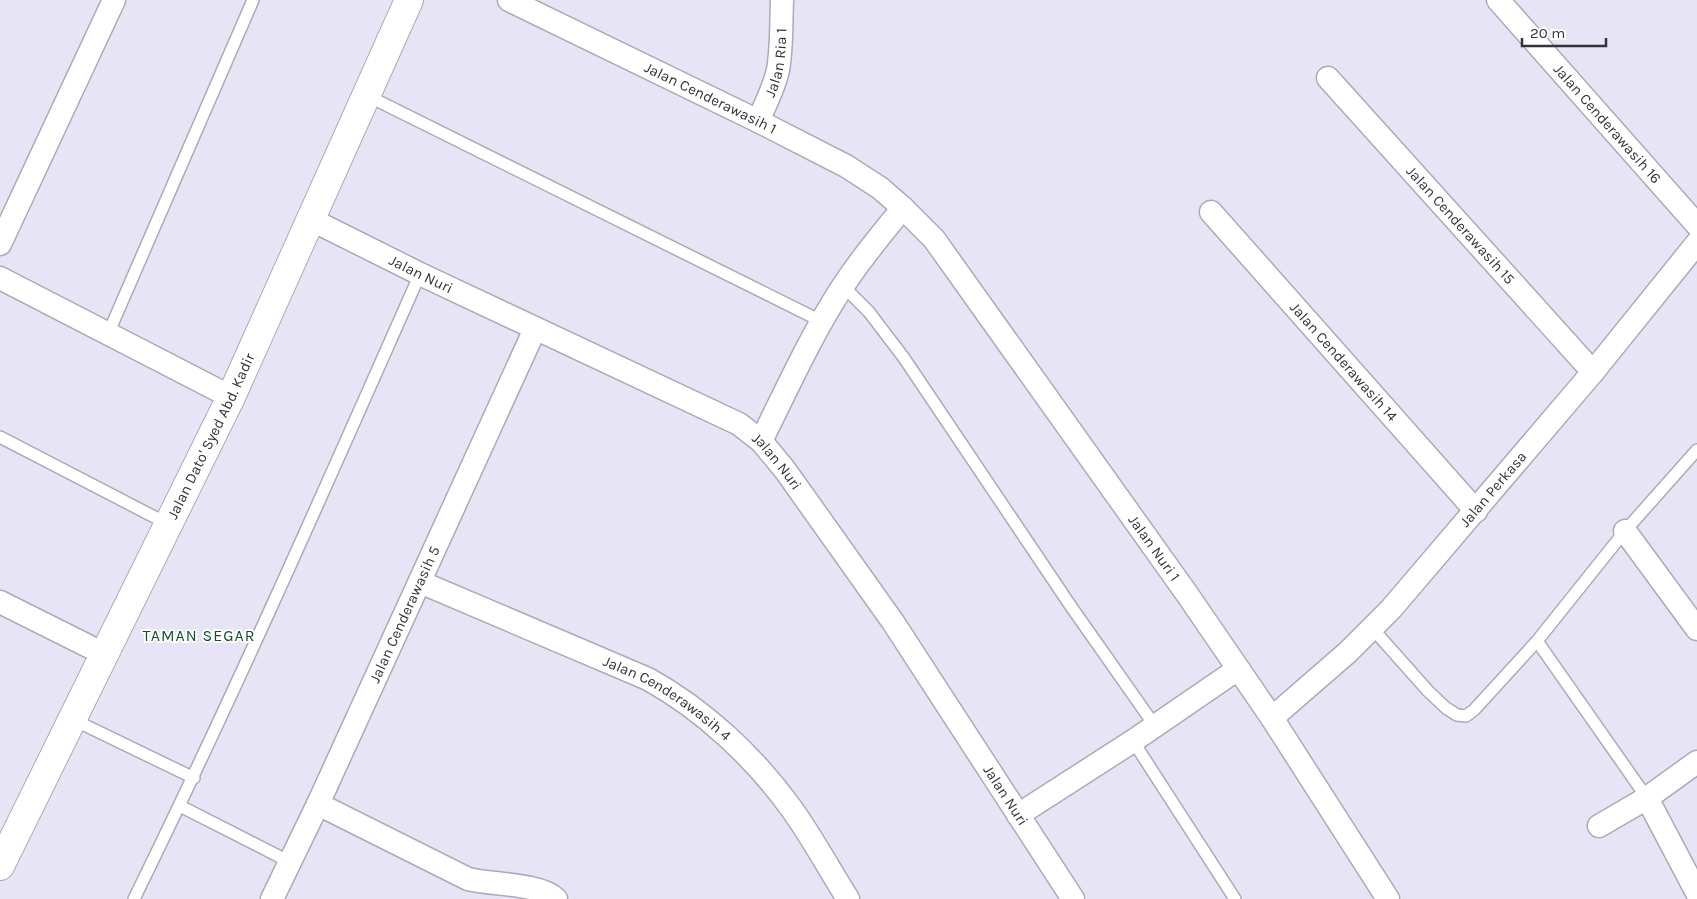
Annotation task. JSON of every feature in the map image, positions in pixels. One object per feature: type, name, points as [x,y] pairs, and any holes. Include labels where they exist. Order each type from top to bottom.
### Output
[{"type":"street","points":[[0,244],[114,0]]},
{"type":"street","name":"Jalan Dato' Syed Abd. Kadir","points":[[0,866],[231,397],[409,0]]},
{"type":"street","name":"Jalan Cenderawasih 1","points":[[509,0],[846,166],[880,188],[903,208]]},
{"type":"street","name":"Jalan Ria 1","points":[[758,121],[778,71],[781,48],[782,0]]},
{"type":"street","name":"Jalan Cenderawasih 16","points":[[1498,0],[1697,225]]},
{"type":"street","name":"Jalan Cenderawasih 15","points":[[1328,78],[1593,372]]},
{"type":"street","points":[[761,441],[822,321],[843,286],[875,241],[903,208]]},
{"type":"street","name":"Jalan Nuri 1","points":[[903,208],[934,239],[1181,586],[1272,718],[1388,899]]},
{"type":"street","name":"Jalan Cenderawasih 14","points":[[1211,212],[1476,511]]},
{"type":"street","name":"Jalan Nuri","points":[[310,219],[535,329],[739,424],[761,441],[785,470],[893,622],[1072,899]]},
{"type":"street","name":"Jalan Perkasa","points":[[1272,718],[1348,652],[1390,609],[1476,511],[1593,372],[1697,243]]},
{"type":"street","points":[[0,278],[231,397]]},
{"type":"street","name":"Jalan Cenderawasih 5","points":[[272,899],[318,804],[535,329]]},
{"type":"street","points":[[1625,531],[1697,629]]},
{"type":"street","name":"Jalan Cenderawasih 4","points":[[420,582],[648,679],[673,693],[736,745],[766,776],[792,809],[840,896]]},
{"type":"street","points":[[0,602],[104,654]]},
{"type":"street","points":[[1018,815],[1133,741],[1238,669]]},
{"type":"street","points":[[1599,826],[1647,798],[1697,762]]},
{"type":"street","points":[[1647,798],[1697,893]]},
{"type":"street","points":[[318,804],[468,879],[482,883],[541,890],[556,899]]},
{"type":"lane","points":[[108,334],[253,0]]},
{"type":"lane","points":[[366,96],[822,321]]},
{"type":"lane","points":[[134,899],[194,778],[420,274]]},
{"type":"lane","points":[[843,286],[869,312],[904,358],[1064,596],[1155,726]]},
{"type":"lane","points":[[0,437],[168,524]]},
{"type":"lane","points":[[1372,628],[1428,691],[1446,708],[1457,715],[1466,716],[1474,710],[1537,641],[1625,531],[1697,450]]},
{"type":"lane","points":[[1537,641],[1647,798]]},
{"type":"lane","points":[[72,719],[194,778]]},
{"type":"lane","points":[[1133,741],[1235,899]]},
{"type":"lane","points":[[180,806],[290,862]]},
{"type":"district","name":"TAMAN SEGAR","points":[[199,635]]}]
